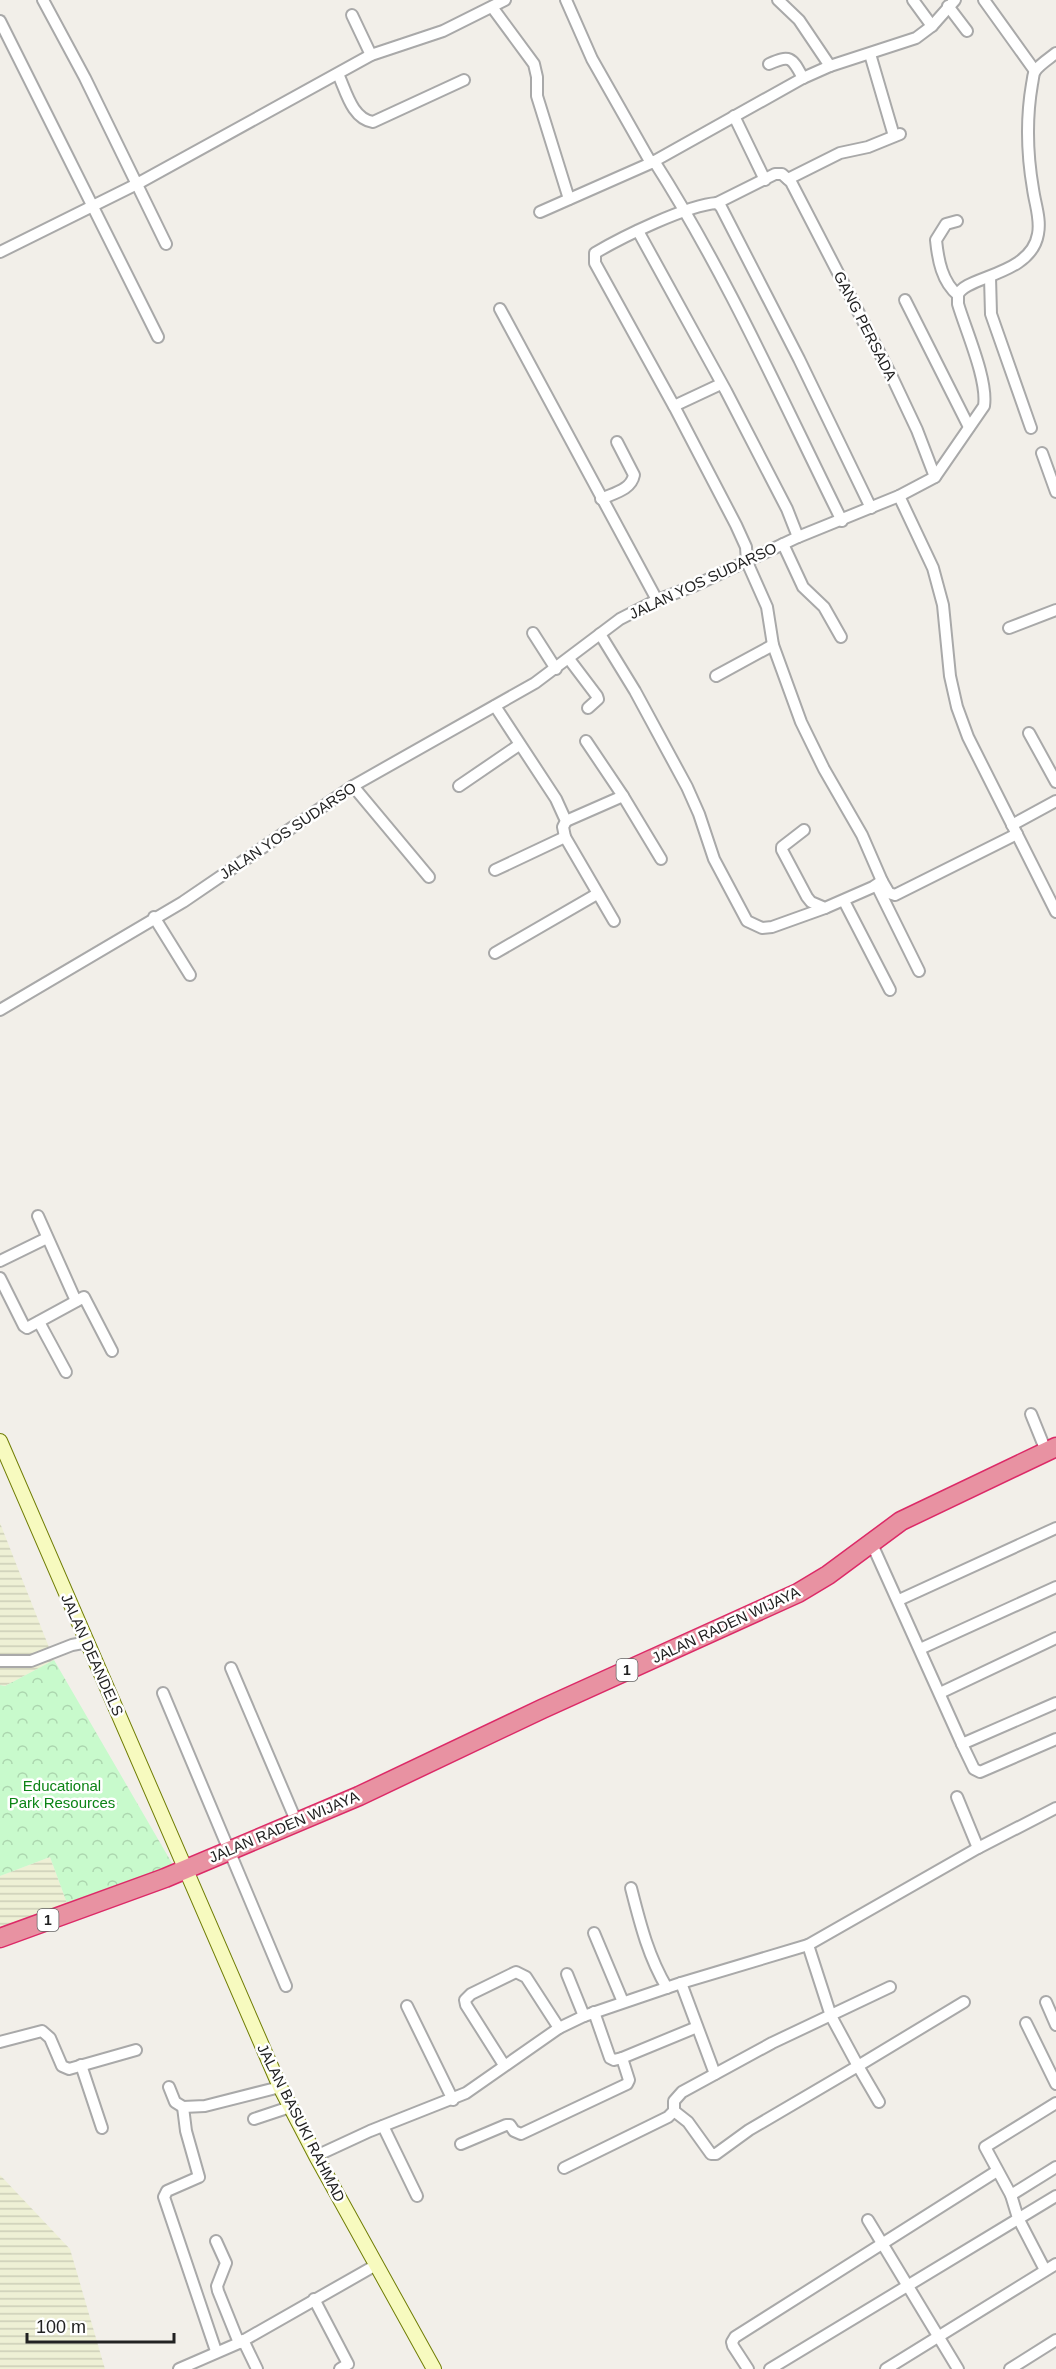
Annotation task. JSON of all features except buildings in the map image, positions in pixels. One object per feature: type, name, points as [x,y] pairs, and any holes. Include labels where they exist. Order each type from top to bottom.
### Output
[{"type":"highway","name":"JALAN RADEN WIJAYA","points":[[185,1869],[297,1823],[798,1593],[828,1575],[901,1521],[1051,1449]]},
{"type":"highway","name":"1","points":[[0,1938],[185,1869]]},
{"type":"main road","name":"JALAN DEANDELS","points":[[0,1441],[185,1869]]},
{"type":"main road","name":"JALAN BASUKI RAHMAD","points":[[185,1869],[280,2087],[316,2157],[434,2369]]},
{"type":"street","points":[[43,0],[166,244]]},
{"type":"street","points":[[0,252],[137,184],[371,55],[443,31],[505,0]]},
{"type":"street","points":[[566,0],[595,64],[653,162],[686,211],[842,521]]},
{"type":"street","points":[[913,0],[932,26]]},
{"type":"street","points":[[984,0],[1035,71]]},
{"type":"street","points":[[780,1],[799,20],[830,66]]},
{"type":"street","points":[[540,212],[653,162],[803,78],[830,66],[909,41],[932,26],[952,3],[967,31]]},
{"type":"street","points":[[492,7],[534,64],[537,77],[536,92],[569,199]]},
{"type":"street","points":[[352,15],[371,55]]},
{"type":"street","points":[[0,21],[158,337]]},
{"type":"street","points":[[958,296],[963,288],[1015,265],[1024,258],[1037,241],[1039,231],[1029,162],[1028,107],[1035,71],[1056,53]]},
{"type":"street","points":[[870,54],[897,135],[868,147],[840,153],[788,179],[782,174],[776,174],[717,203],[686,211],[638,231],[595,253],[594,257],[736,525],[746,547],[747,562],[767,607],[773,645],[801,722],[824,769],[862,835],[879,883],[920,971]]},
{"type":"street","points":[[768,64],[783,57],[793,60],[803,78]]},
{"type":"street","points":[[338,74],[357,114],[373,122],[464,80]]},
{"type":"street","points":[[734,116],[765,180]]},
{"type":"street","name":"GANG PERSADA","points":[[788,179],[892,377],[917,430],[935,477]]},
{"type":"street","points":[[717,203],[725,213],[799,359],[871,508]]},
{"type":"street","name":"JALAN YOS SUDARSO","points":[[0,1010],[154,917],[183,902],[353,786],[556,669],[620,620],[657,600],[694,586],[798,537],[899,496],[935,477],[984,406],[985,398],[983,383],[958,304],[958,296],[948,287],[936,240],[943,228],[957,221]]},
{"type":"street","points":[[638,231],[787,509],[798,537]]},
{"type":"street","points":[[990,277],[991,314],[1031,428]]},
{"type":"street","points":[[905,300],[969,427]]},
{"type":"street","points":[[500,309],[657,600]]},
{"type":"street","points":[[676,409],[723,387]]},
{"type":"street","points":[[601,499],[629,486],[634,479],[617,442]]},
{"type":"street","points":[[1042,453],[1056,492]]},
{"type":"street","points":[[899,496],[933,568],[943,605],[950,676],[957,707],[968,737],[1056,912]]},
{"type":"street","points":[[783,544],[803,587],[824,607],[841,637]]},
{"type":"street","points":[[1009,627],[1056,610]]},
{"type":"street","points":[[533,633],[556,669]]},
{"type":"street","points":[[600,634],[635,691],[687,787],[699,814],[707,845],[747,921],[762,928],[772,927],[844,901],[879,883]]},
{"type":"street","points":[[716,676],[773,645]]},
{"type":"street","points":[[569,659],[597,696],[598,699],[588,708]]},
{"type":"street","points":[[495,706],[556,799],[566,821]]},
{"type":"street","points":[[1029,733],[1056,782]]},
{"type":"street","points":[[586,741],[661,859]]},
{"type":"street","points":[[459,786],[519,745]]},
{"type":"street","points":[[353,786],[429,877]]},
{"type":"street","points":[[614,921],[565,837],[563,827],[566,821],[623,796]]},
{"type":"street","points":[[879,883],[890,894],[895,895],[1014,829],[1056,801]]},
{"type":"street","points":[[804,830],[782,847],[782,850],[807,897],[811,902],[825,908]]},
{"type":"street","points":[[495,870],[565,837]]},
{"type":"street","points":[[495,953],[597,894]]},
{"type":"street","points":[[844,901],[890,990]]},
{"type":"street","points":[[154,917],[190,975]]},
{"type":"street","points":[[38,1216],[75,1301]]},
{"type":"street","points":[[0,1262],[47,1238]]},
{"type":"street","points":[[0,1278],[24,1326],[30,1328],[82,1297],[87,1300],[112,1351]]},
{"type":"street","points":[[39,1322],[66,1372]]},
{"type":"street","points":[[1031,1414],[1051,1449]]},
{"type":"street","points":[[899,1600],[1056,1528]]},
{"type":"street","points":[[871,1542],[974,1769],[980,1772],[1056,1738]]},
{"type":"street","points":[[920,1649],[1056,1587]]},
{"type":"street","points":[[939,1693],[1056,1638]]},
{"type":"street","points":[[0,1661],[31,1661],[87,1640]]},
{"type":"street","points":[[231,1668],[297,1823]]},
{"type":"street","points":[[162,1693],[286,1986]]},
{"type":"street","points":[[962,1744],[1056,1703]]},
{"type":"street","points":[[957,1797],[978,1848]]},
{"type":"street","points":[[316,2157],[383,2126],[453,2100],[559,2028],[589,2014],[681,1983],[808,1945],[978,1848],[1056,1808]]},
{"type":"street","points":[[631,1888],[642,1933],[654,1964],[668,1988]]},
{"type":"street","points":[[594,1933],[623,2002]]},
{"type":"street","points":[[808,1945],[831,2016],[879,2102]]},
{"type":"street","points":[[504,2066],[466,2005],[465,2000],[471,1994],[520,1972],[526,1977],[559,2028]]},
{"type":"street","points":[[567,1974],[610,2058],[614,2060],[697,2027]]},
{"type":"street","points":[[681,1983],[715,2074]]},
{"type":"street","points":[[564,2168],[668,2117],[674,2111],[674,2101],[678,2094],[772,2043],[890,1987]]},
{"type":"street","points":[[674,2111],[688,2122],[711,2154],[716,2154],[749,2130],[964,2002]]},
{"type":"street","points":[[1046,2002],[1056,2025]]},
{"type":"street","points":[[407,2006],[453,2100]]},
{"type":"street","points":[[1026,2023],[1056,2084]]},
{"type":"street","points":[[0,2042],[42,2031],[50,2038],[62,2066],[69,2069],[136,2050]]},
{"type":"street","points":[[461,2145],[506,2124],[521,2134],[627,2084],[629,2080],[622,2058]]},
{"type":"street","points":[[81,2065],[102,2128]]},
{"type":"street","points":[[169,2086],[176,2102],[183,2107],[205,2106],[280,2087]]},
{"type":"street","points":[[1046,2270],[1018,2218],[1011,2195],[985,2147],[1056,2103]]},
{"type":"street","points":[[183,2107],[186,2132],[199,2178],[167,2191],[164,2197],[216,2351]]},
{"type":"street","points":[[254,2119],[291,2107]]},
{"type":"street","points":[[383,2126],[417,2196]]},
{"type":"street","points":[[1011,2195],[1056,2167]]},
{"type":"street","points":[[748,2369],[732,2346],[735,2337],[997,2171]]},
{"type":"street","points":[[770,2369],[1056,2196]]},
{"type":"street","points":[[868,2220],[958,2369]]},
{"type":"street","points":[[216,2241],[225,2263],[217,2286],[218,2291],[257,2369]]},
{"type":"street","points":[[886,2369],[1056,2264]]},
{"type":"street","points":[[178,2369],[194,2365],[216,2351],[241,2341],[376,2265]]},
{"type":"street","points":[[314,2299],[346,2367]]},
{"type":"street","points":[[1010,2369],[1056,2340]]},
{"type":"green space","points":[[0,1523],[54,1660],[5,1686],[0,1685]]},
{"type":"green space","name":"Educational Park Resources","points":[[54,1660],[173,1865],[67,1903],[50,1857],[0,1876],[0,1685],[5,1686]]},
{"type":"green space","points":[[50,1857],[67,1903],[0,1942],[0,1876]]},
{"type":"green space","points":[[0,2175],[70,2249],[105,2369],[0,2369]]}]
